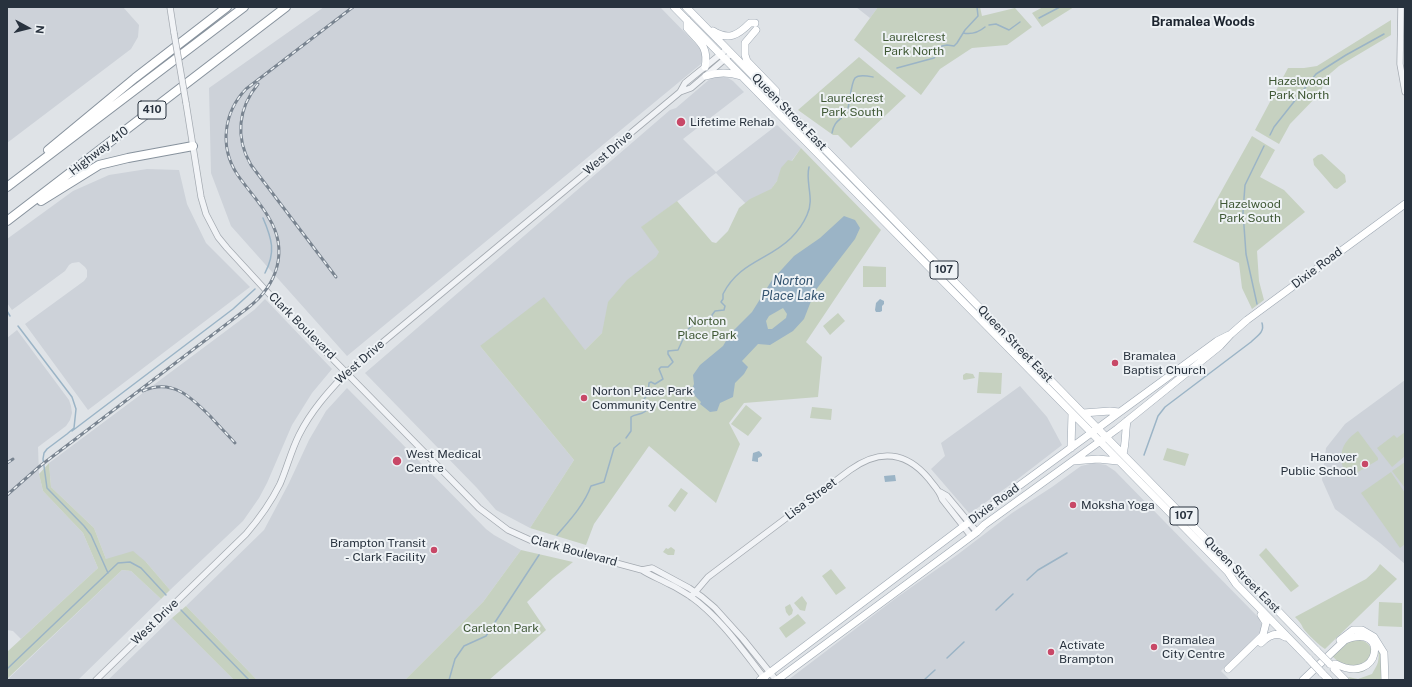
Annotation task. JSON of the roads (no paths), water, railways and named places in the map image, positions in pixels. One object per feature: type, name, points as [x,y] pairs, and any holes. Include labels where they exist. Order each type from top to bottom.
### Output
[{"type":"highway","points":[[19,178],[38,158],[135,78],[227,7]]},
{"type":"highway","name":"410","points":[[7,187],[244,7]]},
{"type":"highway","name":"Highway 410","points":[[7,221],[286,7]]},
{"type":"highway","points":[[18,213],[42,201],[99,165],[193,146]]},
{"type":"main road","name":"Queen Street East","points":[[674,7],[1228,572],[1236,584],[1329,680]]},
{"type":"main road","name":"Queen Street East","points":[[686,7],[1234,568],[1246,577],[1345,680]]},
{"type":"main road","points":[[687,20],[687,28],[706,51],[705,67]]},
{"type":"main road","points":[[703,25],[721,36],[737,34],[750,23],[756,26],[745,43],[745,55],[748,61],[776,91],[776,99]]},
{"type":"main road","points":[[706,76],[717,73],[731,73],[743,77]]},
{"type":"main road","name":"Dixie Road","points":[[777,680],[974,534],[984,525],[1106,437],[1220,346],[1231,334],[1259,311],[1405,204]]},
{"type":"main road","points":[[922,261],[927,261],[953,286],[954,282],[943,272],[943,270]]},
{"type":"main road","name":"Dixie Road","points":[[763,679],[770,672],[967,524],[1217,341],[1231,334]]},
{"type":"main road","points":[[1083,413],[1110,411],[1119,412]]},
{"type":"main road","points":[[1071,448],[1072,413]]},
{"type":"main road","points":[[1123,454],[1126,444],[1125,435],[1127,421]]},
{"type":"main road","points":[[1073,461],[1098,459],[1118,461]]},
{"type":"main road","points":[[1236,584],[1239,592],[1264,619],[1266,628],[1258,641],[1230,671],[1265,639],[1273,634],[1284,636],[1301,651]]},
{"type":"main road","points":[[1298,680],[1346,635],[1353,630],[1362,630],[1371,635],[1382,647],[1386,658],[1385,680]]},
{"type":"main road","points":[[1303,680],[1345,640],[1354,637],[1362,637],[1370,642],[1374,649],[1374,664],[1369,671],[1363,674],[1350,674],[1343,671],[1336,664],[1330,664]]},
{"type":"street","name":"Clark Boulevard","points":[[170,7],[201,197],[206,214],[218,237],[227,248],[272,296],[480,508],[508,530],[535,542],[642,570],[650,576],[668,583],[704,607],[729,634],[763,679]]},
{"type":"street","points":[[1401,7],[1400,64],[1405,92]]},
{"type":"street","name":"West Drive","points":[[96,680],[246,534],[258,520],[275,494],[298,437],[312,412],[329,390],[347,372],[680,92],[691,88],[706,76],[729,51]]},
{"type":"street","name":"West Drive","points":[[680,92],[685,83],[705,67],[723,57]]},
{"type":"street","name":"Lisa Street","points":[[691,597],[708,578],[850,470],[868,459],[890,455],[905,459],[916,465],[940,492],[942,499],[967,524],[974,534]]},
{"type":"street","name":"Clark Boulevard","points":[[642,570],[652,568],[695,592],[715,608],[777,680]]},
{"type":"water","name":"Norton Place Lake","points":[[844,216],[855,220],[860,228],[855,239],[815,291],[804,319],[793,331],[770,345],[758,344],[742,361],[748,367],[744,374],[735,383],[733,397],[720,403],[717,411],[710,412],[700,404],[701,402],[691,392],[694,384],[693,375],[700,365],[723,346],[730,334],[752,312],[772,280],[794,256],[820,238]],"holes":[[[783,308],[787,314],[786,318],[772,329],[768,329],[766,321],[769,316]]]},
{"type":"water","points":[[880,299],[884,301],[882,311],[876,312],[876,303]]},
{"type":"water","points":[[759,451],[762,456],[758,458],[758,462],[752,461],[753,453]]},
{"type":"water","points":[[895,475],[896,481],[885,482],[884,476]]},
{"type":"waterway","points":[[897,68],[934,58],[942,46],[954,46],[965,30],[978,16],[977,7]]},
{"type":"waterway","points":[[1039,18],[1060,7]]},
{"type":"waterway","points":[[989,25],[996,24],[1009,30],[1020,22]]},
{"type":"waterway","points":[[963,33],[975,33],[985,27]]},
{"type":"waterway","points":[[1270,135],[1274,127],[1316,74],[1384,34]]},
{"type":"waterway","points":[[832,133],[835,124],[844,116],[848,108],[855,78],[861,76],[873,77]]},
{"type":"waterway","points":[[1257,304],[1246,254],[1243,212],[1245,185],[1264,146]]},
{"type":"waterway","points":[[626,438],[631,431],[631,417],[646,411],[644,399],[648,394],[649,383],[651,382],[655,384],[663,379],[659,369],[661,367],[668,367],[673,362],[668,354],[668,351],[678,350],[686,331],[699,320],[709,324],[713,322],[712,315],[715,311],[724,310],[725,306],[721,302],[723,299],[723,294],[737,275],[755,262],[773,252],[796,233],[804,221],[809,209],[809,167]]},
{"type":"waterway","points":[[263,218],[269,232],[272,246],[271,258],[265,273]]},
{"type":"waterway","points":[[72,431],[233,309],[255,289]]},
{"type":"waterway","points":[[7,311],[10,316]]},
{"type":"waterway","points":[[1144,455],[1158,416],[1165,407],[1258,336],[1263,326],[1262,323]]},
{"type":"waterway","points":[[18,326],[72,397],[76,409],[74,428],[44,453],[43,459],[47,488],[91,535],[108,573]]},
{"type":"waterway","points":[[557,535],[581,506],[591,486],[604,482],[614,448],[620,443]]},
{"type":"waterway","points":[[1027,580],[1038,570],[1067,553]]},
{"type":"waterway","points":[[449,680],[455,659],[464,646],[486,636],[539,555]]},
{"type":"waterway","points":[[7,669],[118,563],[130,562],[141,568],[166,595]]},
{"type":"waterway","points":[[996,610],[1013,594]]},
{"type":"waterway","points":[[181,610],[249,680]]},
{"type":"waterway","points":[[947,658],[964,642]]},
{"type":"waterway","points":[[924,680],[935,670]]},
{"type":"railway","points":[[7,495],[40,466],[249,307],[267,288],[277,267],[279,255],[278,243],[275,230],[262,206],[237,174],[231,163],[226,141],[226,130],[229,119],[233,108],[246,89],[353,7]]},
{"type":"railway","points":[[258,84],[246,103],[241,123],[241,134],[246,155],[251,165],[336,277]]},
{"type":"railway","points":[[143,391],[163,387],[172,388],[188,396],[196,402],[235,443]]},
{"type":"railway","points":[[7,463],[13,459]]},
{"type":"place","name":"Lifetime Rehab","points":[[681,122]]},
{"type":"place","name":"Bramalea Baptist Church","points":[[1115,363]]},
{"type":"place","name":"Norton Place Park Community Centre","points":[[584,398]]},
{"type":"place","name":"West Medical Centre","points":[[397,461]]},
{"type":"place","name":"Hanover Public School","points":[[1365,464]]},
{"type":"place","name":"Moksha Yoga","points":[[1073,505]]},
{"type":"place","name":"Brampton Transit - Clark Facility","points":[[434,550]]},
{"type":"place","name":"Bramalea City Centre","points":[[1154,647]]},
{"type":"place","name":"Activate Brampton","points":[[1051,652]]},
{"type":"district","name":"Bramalea Woods","points":[[1203,22]]},
{"type":"park label","name":"Laurelcrest Park North","points":[[914,44]]},
{"type":"park label","name":"Hazelwood Park North","points":[[1299,88]]},
{"type":"park label","name":"Laurelcrest Park South","points":[[852,105]]},
{"type":"park label","name":"Hazelwood Park South","points":[[1250,211]]},
{"type":"park label","name":"Norton Place Park","points":[[707,328]]},
{"type":"park label","name":"Carleton Park","points":[[501,628]]}]
